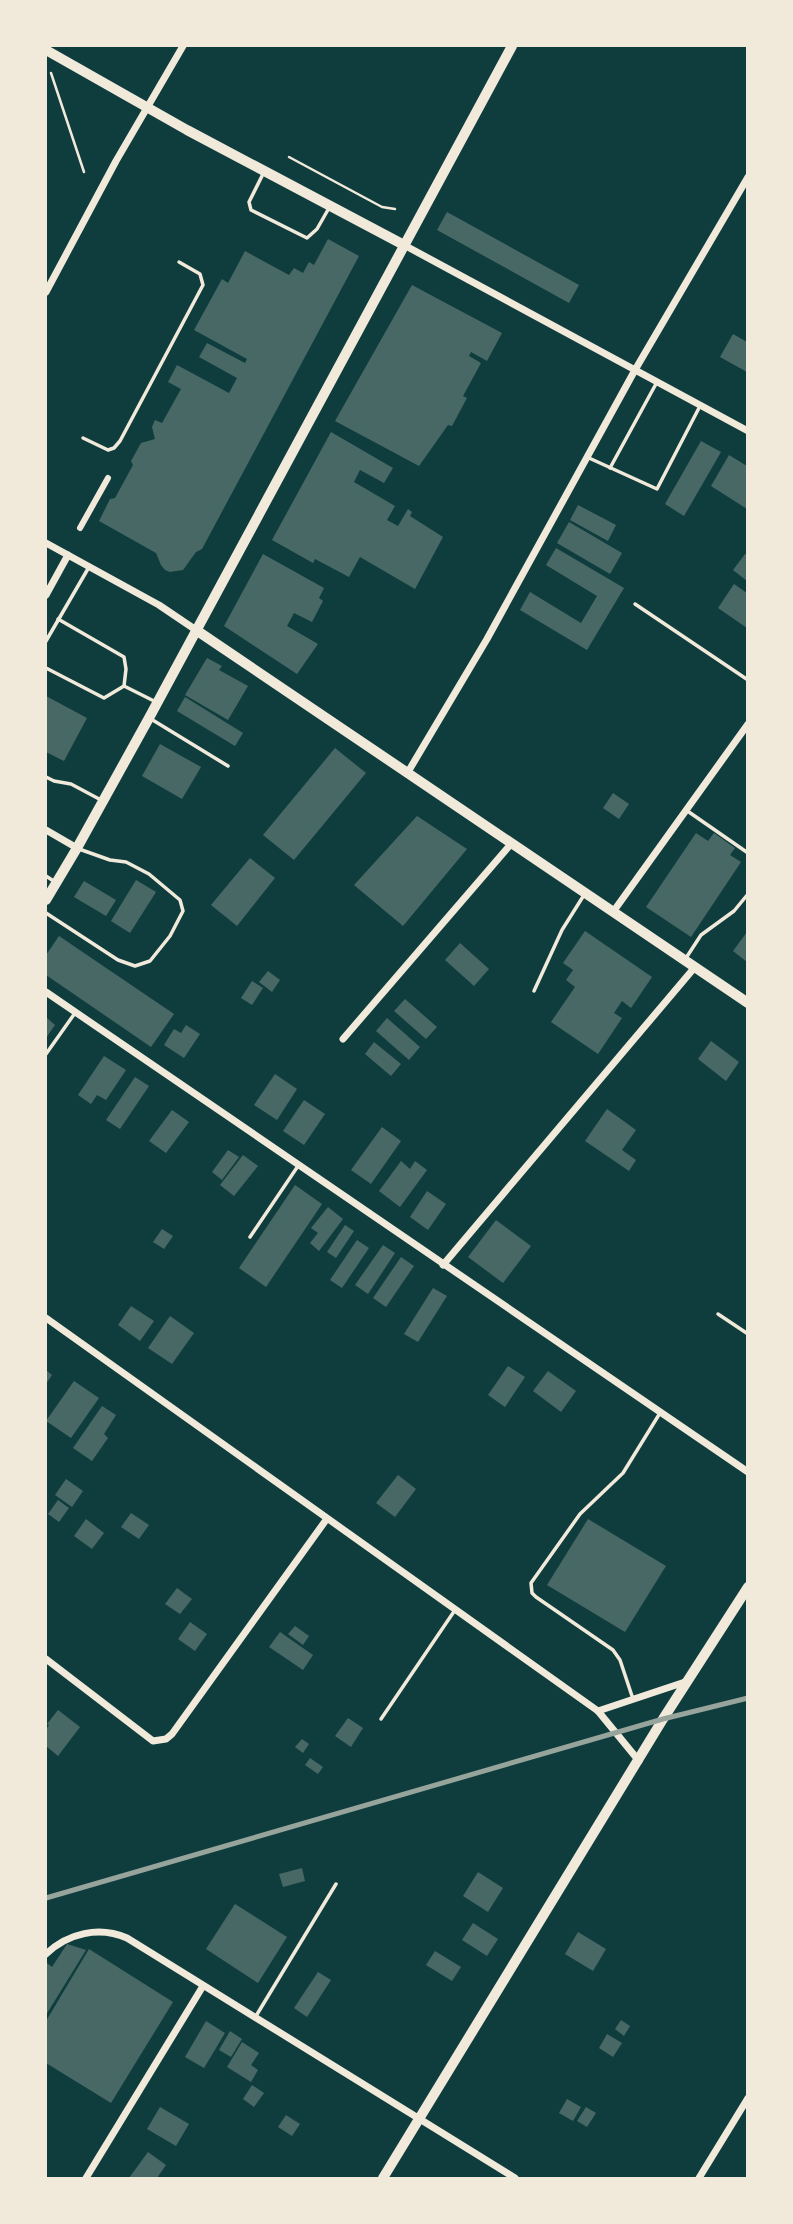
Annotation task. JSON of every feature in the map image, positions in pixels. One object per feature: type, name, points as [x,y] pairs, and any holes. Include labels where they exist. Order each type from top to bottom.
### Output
[{"type":"street","points":[[46,292],[183,46]]},
{"type":"street","points":[[46,900],[149,718],[512,46]]},
{"type":"street","points":[[46,50],[747,431]]},
{"type":"street","points":[[408,772],[487,639],[635,370],[747,177]]},
{"type":"street","points":[[80,528],[108,478]]},
{"type":"street","points":[[46,543],[159,605],[196,629],[747,1003]]},
{"type":"street","points":[[46,595],[68,555]]},
{"type":"street","points":[[613,912],[747,724]]},
{"type":"street","points":[[46,830],[77,848]]},
{"type":"street","points":[[343,1039],[511,844]]},
{"type":"street","points":[[443,1265],[695,967]]},
{"type":"street","points":[[46,992],[747,1472]]},
{"type":"street","points":[[46,1318],[326,1520],[598,1711],[639,1761]]},
{"type":"street","points":[[46,1659],[153,1741],[166,1739],[326,1520]]},
{"type":"street","points":[[383,2179],[663,1719],[747,1587]]},
{"type":"street","points":[[598,1711],[690,1680]]},
{"type":"street","points":[[46,1954],[65,1938],[90,1933],[117,1933],[515,2179]]},
{"type":"street","points":[[86,2179],[203,1986]]},
{"type":"street","points":[[699,2179],[747,2098]]},
{"type":"lane","points":[[265,171],[249,202],[251,210],[303,238],[311,235],[330,206]]},
{"type":"lane","points":[[83,438],[108,450],[114,448],[125,430],[203,285],[200,274],[179,262]]},
{"type":"lane","points":[[610,468],[657,382]]},
{"type":"lane","points":[[587,457],[657,489],[700,405]]},
{"type":"lane","points":[[46,641],[89,567]]},
{"type":"lane","points":[[635,604],[747,680]]},
{"type":"lane","points":[[58,619],[124,657],[124,686]]},
{"type":"lane","points":[[46,668],[104,698],[124,686]]},
{"type":"lane","points":[[124,686],[157,702]]},
{"type":"lane","points":[[149,718],[228,766]]},
{"type":"lane","points":[[46,777],[71,784],[103,801]]},
{"type":"lane","points":[[686,810],[747,853]]},
{"type":"lane","points":[[46,913],[118,960],[135,966],[150,961],[170,936],[183,911],[180,900],[149,874],[126,862],[110,860],[77,848]]},
{"type":"lane","points":[[46,876],[57,883]]},
{"type":"lane","points":[[534,991],[562,930],[585,893]]},
{"type":"lane","points":[[685,960],[701,935],[734,911],[747,894]]},
{"type":"lane","points":[[46,1054],[75,1013]]},
{"type":"lane","points":[[250,1237],[298,1166]]},
{"type":"lane","points":[[718,1314],[747,1334]]},
{"type":"lane","points":[[634,1699],[620,1660],[613,1650],[536,1597],[532,1593],[531,1583],[580,1514],[622,1473],[660,1413]]},
{"type":"lane","points":[[382,1719],[455,1610]]},
{"type":"lane","points":[[255,2018],[336,1884]]},
{"type":"path","points":[[51,73],[84,172]]},
{"type":"path","points":[[289,157],[382,207],[395,209]]},
{"type":"building","points":[[447,212],[579,285],[569,303],[437,230]]},
{"type":"building","points":[[328,239],[359,256],[202,549],[196,552],[183,570],[165,570],[156,553],[99,521],[133,465],[131,461],[141,443],[155,439],[152,427],[155,420],[162,423],[181,389],[168,382],[177,365],[229,393],[237,378],[199,357],[207,343],[245,363],[247,359],[194,330],[222,279],[228,283],[245,251],[289,275],[294,268],[303,273],[309,262],[314,265]]},
{"type":"building","points":[[412,285],[502,333],[487,361],[471,352],[469,356],[481,363],[463,396],[467,398],[452,426],[448,425],[419,466],[335,421]]},
{"type":"building","points":[[733,334],[747,342],[747,372],[720,357]]},
{"type":"building","points":[[331,432],[393,468],[384,483],[360,470],[354,482],[395,506],[387,520],[398,526],[408,509],[412,512],[410,516],[443,537],[415,589],[360,557],[349,577],[315,559],[313,563],[272,540]]},
{"type":"building","points":[[701,441],[721,452],[684,516],[665,504]]},
{"type":"building","points":[[729,455],[747,466],[747,509],[711,486]]},
{"type":"building","points":[[578,505],[616,525],[608,541],[570,520]]},
{"type":"building","points":[[569,522],[622,553],[610,574],[557,543]]},
{"type":"building","points":[[556,548],[624,588],[587,650],[520,610],[530,592],[581,623],[597,596],[546,565]]},
{"type":"building","points":[[263,554],[324,588],[319,598],[323,601],[312,622],[294,613],[287,626],[318,644],[297,674],[224,626]]},
{"type":"building","points":[[745,554],[747,555],[747,581],[733,570]]},
{"type":"building","points":[[734,584],[747,593],[747,628],[718,608]]},
{"type":"building","points":[[207,658],[222,666],[219,670],[248,686],[228,720],[185,695]]},
{"type":"building","points":[[46,696],[87,718],[64,761],[46,752]]},
{"type":"building","points":[[185,697],[243,733],[235,746],[177,711]]},
{"type":"building","points":[[160,744],[201,767],[182,799],[142,776]]},
{"type":"building","points":[[335,748],[366,773],[294,860],[263,835]]},
{"type":"building","points":[[613,793],[629,804],[619,819],[603,808]]},
{"type":"building","points":[[417,816],[467,849],[403,926],[354,885]]},
{"type":"building","points":[[696,833],[708,841],[714,833],[735,848],[730,855],[741,862],[691,937],[646,907]]},
{"type":"building","points":[[250,858],[275,878],[237,926],[211,905]]},
{"type":"building","points":[[136,880],[156,892],[130,933],[111,921]]},
{"type":"building","points":[[84,881],[116,900],[106,916],[74,897]]},
{"type":"building","points":[[585,931],[652,977],[631,1008],[622,1001],[614,1013],[622,1018],[598,1054],[551,1022],[575,987],[566,980],[573,970],[563,963]]},
{"type":"building","points":[[747,932],[747,962],[733,951]]},
{"type":"building","points":[[59,936],[174,1014],[151,1047],[46,975],[46,955]]},
{"type":"building","points":[[460,943],[489,969],[474,986],[445,960]]},
{"type":"building","points":[[268,971],[280,980],[272,992],[259,982]]},
{"type":"building","points":[[252,981],[263,988],[252,1005],[241,998]]},
{"type":"building","points":[[405,999],[437,1027],[426,1039],[394,1011]]},
{"type":"building","points":[[46,1017],[55,1025],[46,1038]]},
{"type":"building","points":[[387,1018],[420,1047],[409,1060],[376,1031]]},
{"type":"building","points":[[186,1025],[200,1034],[184,1058],[164,1045],[174,1029],[181,1033]]},
{"type":"building","points":[[711,1041],[739,1062],[726,1081],[698,1059]]},
{"type":"building","points":[[374,1042],[401,1064],[391,1076],[365,1054]]},
{"type":"building","points":[[104,1056],[126,1070],[106,1100],[97,1095],[91,1104],[78,1095]]},
{"type":"building","points":[[275,1074],[297,1089],[277,1120],[254,1105]]},
{"type":"building","points":[[135,1077],[149,1086],[120,1129],[106,1120]]},
{"type":"building","points":[[304,1100],[325,1114],[304,1145],[283,1131]]},
{"type":"building","points":[[607,1109],[636,1130],[622,1150],[636,1160],[629,1171],[585,1141]]},
{"type":"building","points":[[172,1110],[189,1122],[166,1153],[149,1141]]},
{"type":"building","points":[[382,1127],[401,1141],[371,1184],[351,1170]]},
{"type":"building","points":[[228,1150],[239,1157],[222,1180],[212,1172]]},
{"type":"building","points":[[243,1155],[258,1166],[234,1196],[220,1185]]},
{"type":"building","points":[[401,1161],[410,1169],[415,1161],[427,1170],[400,1207],[379,1191]]},
{"type":"building","points":[[295,1185],[322,1204],[266,1287],[239,1268]]},
{"type":"building","points":[[427,1191],[446,1204],[428,1230],[410,1217]]},
{"type":"building","points":[[328,1207],[343,1219],[319,1251],[310,1243],[318,1233],[311,1228]]},
{"type":"building","points":[[496,1220],[531,1246],[503,1283],[468,1257]]},
{"type":"building","points":[[345,1225],[354,1231],[336,1258],[327,1252]]},
{"type":"building","points":[[162,1229],[173,1236],[164,1249],[153,1242]]},
{"type":"building","points":[[357,1240],[369,1248],[342,1288],[330,1280]]},
{"type":"building","points":[[383,1245],[395,1253],[368,1294],[355,1285]]},
{"type":"building","points":[[401,1257],[414,1266],[386,1307],[373,1298]]},
{"type":"building","points":[[433,1288],[447,1296],[418,1342],[404,1334]]},
{"type":"building","points":[[131,1306],[154,1321],[140,1341],[118,1325]]},
{"type":"building","points":[[170,1316],[194,1333],[172,1364],[148,1348]]},
{"type":"building","points":[[508,1366],[525,1377],[505,1407],[488,1395]]},
{"type":"building","points":[[46,1370],[52,1375],[46,1384]]},
{"type":"building","points":[[548,1371],[576,1391],[561,1412],[533,1391]]},
{"type":"building","points":[[74,1381],[99,1398],[71,1438],[46,1421]]},
{"type":"building","points":[[102,1406],[116,1415],[104,1434],[108,1438],[92,1461],[73,1448]]},
{"type":"building","points":[[398,1475],[416,1489],[395,1517],[376,1503]]},
{"type":"building","points":[[66,1479],[83,1491],[72,1507],[55,1495]]},
{"type":"building","points":[[58,1500],[69,1508],[59,1522],[48,1514]]},
{"type":"building","points":[[131,1513],[149,1525],[139,1539],[121,1527]]},
{"type":"building","points":[[86,1519],[104,1533],[92,1549],[74,1536]]},
{"type":"building","points":[[588,1519],[666,1566],[625,1632],[547,1585]]},
{"type":"building","points":[[177,1588],[192,1599],[180,1614],[165,1604]]},
{"type":"building","points":[[190,1622],[207,1634],[195,1651],[178,1639]]},
{"type":"building","points":[[295,1626],[309,1636],[303,1645],[288,1634]]},
{"type":"building","points":[[280,1632],[313,1655],[303,1670],[269,1647]]},
{"type":"building","points":[[58,1710],[80,1727],[58,1756],[46,1746],[46,1730],[49,1725],[47,1724]]},
{"type":"building","points":[[348,1718],[363,1728],[351,1747],[335,1736]]},
{"type":"building","points":[[302,1739],[309,1744],[303,1753],[295,1747]]},
{"type":"building","points":[[310,1758],[323,1767],[318,1774],[305,1765]]},
{"type":"building","points":[[302,1868],[305,1881],[283,1887],[279,1874]]},
{"type":"building","points":[[478,1872],[503,1888],[488,1912],[463,1896]]},
{"type":"building","points":[[235,1904],[287,1937],[258,1983],[206,1949]]},
{"type":"building","points":[[473,1923],[498,1939],[487,1956],[462,1940]]},
{"type":"building","points":[[578,1932],[606,1949],[593,1971],[565,1954]]},
{"type":"building","points":[[67,1944],[86,1950],[46,2015],[46,1965],[47,1963],[52,1967]]},
{"type":"building","points":[[89,1949],[173,2002],[111,2103],[46,2063],[46,2021]]},
{"type":"building","points":[[435,1951],[461,1967],[452,1981],[426,1965]]},
{"type":"building","points":[[318,1972],[331,1980],[307,2017],[294,2008]]},
{"type":"building","points":[[621,2020],[630,2026],[624,2036],[615,2029]]},
{"type":"building","points":[[206,2021],[225,2033],[204,2068],[185,2057]]},
{"type":"building","points":[[230,2031],[242,2039],[231,2057],[219,2050]]},
{"type":"building","points":[[607,2034],[622,2043],[613,2057],[599,2048]]},
{"type":"building","points":[[242,2042],[259,2053],[251,2065],[258,2070],[251,2082],[227,2067]]},
{"type":"building","points":[[252,2085],[264,2093],[254,2107],[243,2099]]},
{"type":"building","points":[[567,2099],[581,2107],[573,2121],[559,2113]]},
{"type":"building","points":[[160,2107],[189,2124],[176,2146],[147,2129]]},
{"type":"building","points":[[586,2107],[596,2113],[587,2127],[577,2121]]},
{"type":"building","points":[[286,2115],[300,2124],[292,2136],[278,2127]]},
{"type":"building","points":[[148,2152],[166,2165],[157,2178],[129,2178]]},
{"type":"railway","points":[[46,1898],[663,1719],[748,1698]]}]
